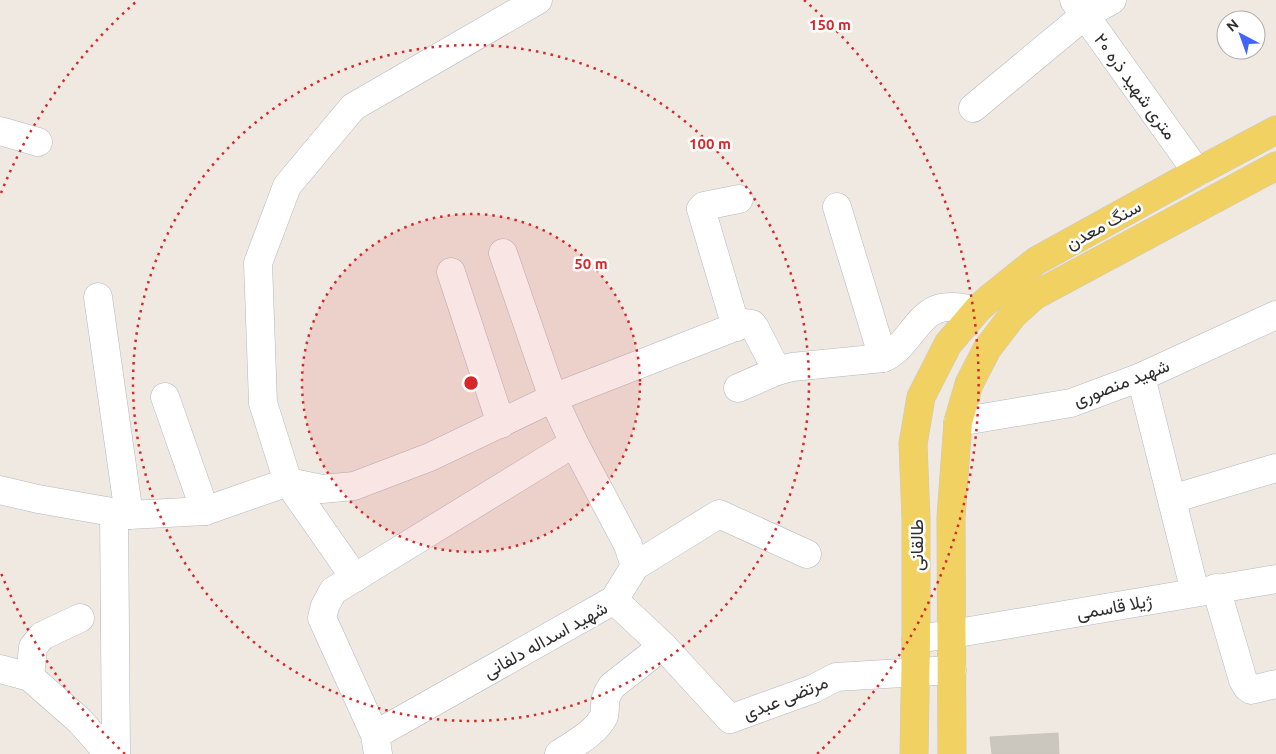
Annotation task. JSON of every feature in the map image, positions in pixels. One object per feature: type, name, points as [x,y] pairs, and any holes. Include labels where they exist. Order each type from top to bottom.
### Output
[{"type":"main road","name":"سنگ معدن","points":[[948,344],[977,310],[1036,261],[1276,130]]},
{"type":"main road","name":"سنگ معدن","points":[[987,348],[1013,315],[1034,296],[1276,166]]},
{"type":"main road","name":"طالقانی","points":[[914,754],[916,518],[913,444],[921,398],[948,344]]},
{"type":"main road","name":"طالقانی","points":[[952,754],[951,517],[958,422],[969,384],[987,348]]},
{"type":"street","points":[[354,578],[288,482],[263,403],[258,263],[288,186],[353,107],[538,0]]},
{"type":"street","points":[[973,108],[1080,7],[1112,0]]},
{"type":"street","name":"۲۰ متری شهید ذره","points":[[1080,7],[1197,172]]},
{"type":"street","points":[[0,131],[38,142]]},
{"type":"street","points":[[736,327],[701,210],[704,206],[739,200]]},
{"type":"street","points":[[837,208],[883,358]]},
{"type":"street","points":[[503,253],[553,398],[574,443],[628,545],[635,566]]},
{"type":"street","points":[[451,272],[501,424]]},
{"type":"street","points":[[98,297],[122,514],[116,754]]},
{"type":"street","points":[[738,388],[777,371],[792,367],[883,358],[892,355],[926,316],[935,310],[944,307],[977,310]]},
{"type":"street","name":"شهید منصوری","points":[[958,422],[1071,403],[1141,377],[1276,315]]},
{"type":"street","points":[[0,490],[122,514],[205,511],[288,482],[322,489],[354,486],[430,457],[553,398],[745,323],[752,324],[777,371]]},
{"type":"street","points":[[1141,377],[1172,499],[1206,590],[1243,680],[1247,688],[1252,690],[1276,684]]},
{"type":"street","points":[[165,397],[205,511]]},
{"type":"street","points":[[377,744],[322,618],[325,606],[333,591],[574,443]]},
{"type":"street","points":[[1172,499],[1276,468]]},
{"type":"street","name":"شهید اسداله دلفانی","points":[[377,744],[614,600],[635,566],[719,514],[807,554]]},
{"type":"street","name":"ژیلا قاسمی","points":[[916,639],[1276,579]]},
{"type":"street","name":"مرتضی عبدی","points":[[614,600],[663,646],[730,719],[813,689],[836,677],[915,673]]},
{"type":"street","points":[[30,677],[33,647],[42,636],[80,618]]},
{"type":"street","points":[[559,754],[599,724],[605,714],[605,702],[612,686],[663,646]]},
{"type":"street","points":[[0,669],[30,677],[80,721],[108,754]]},
{"type":"street","points":[[915,673],[952,670]]},
{"type":"building","points":[[1058,733],[1059,754],[992,754],[990,737]]}]
